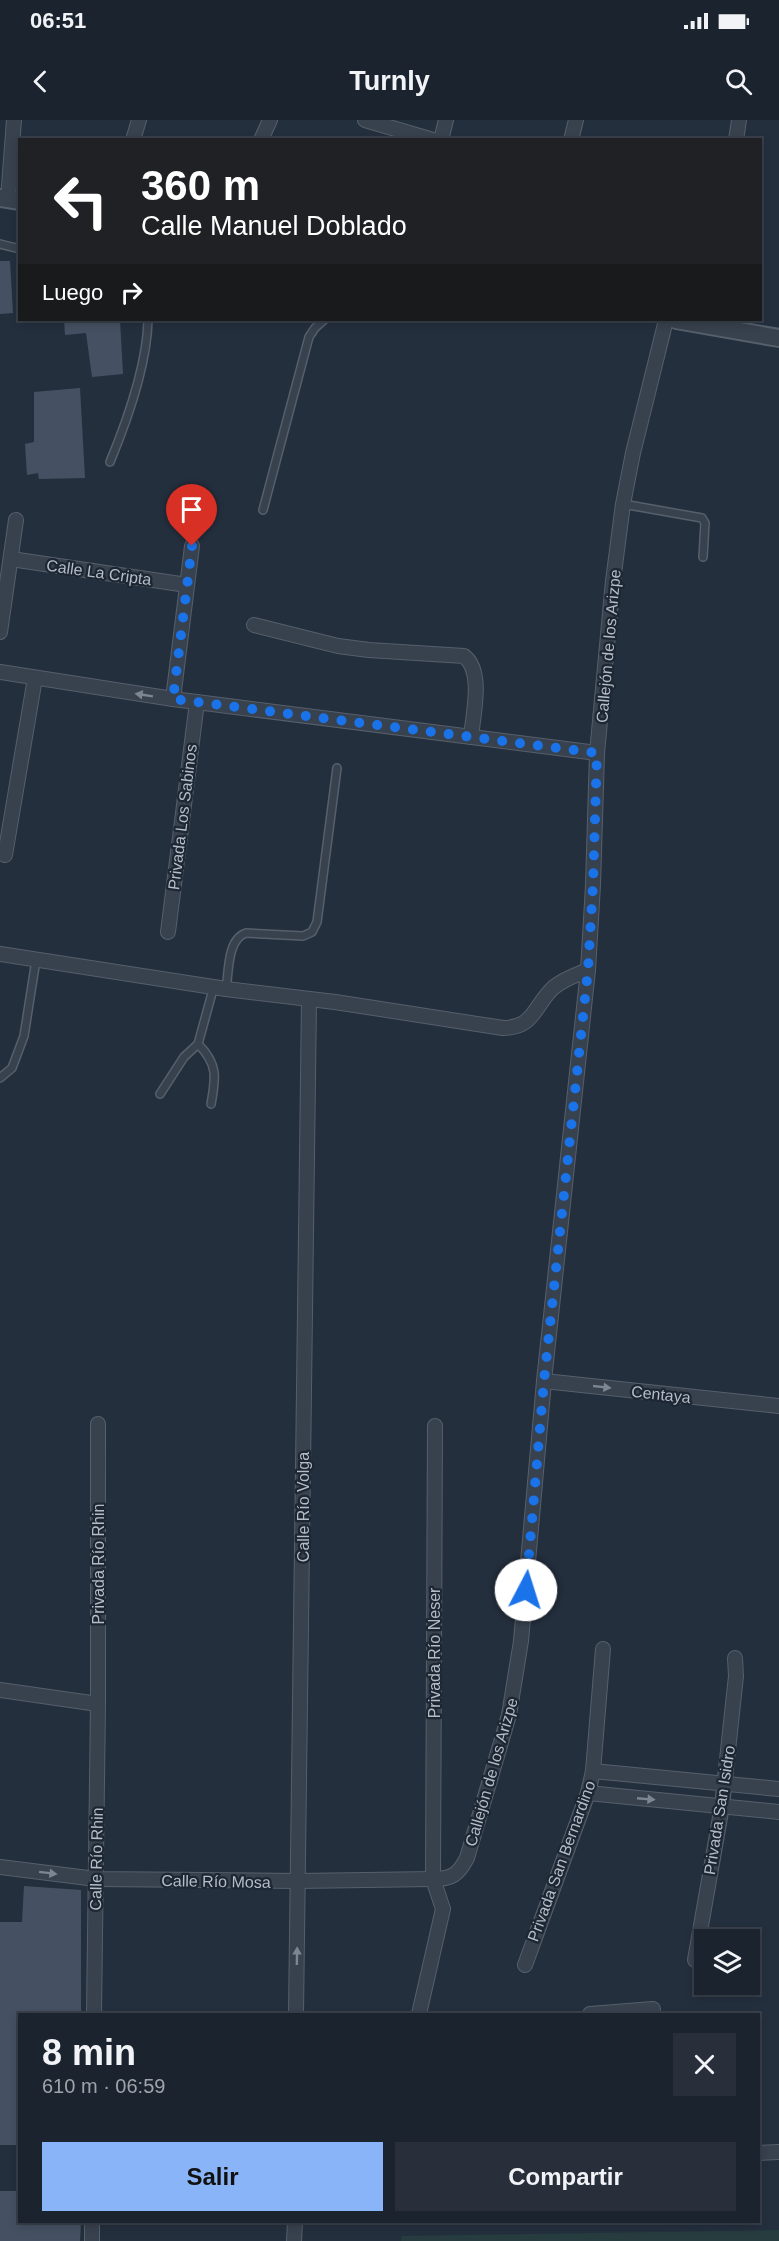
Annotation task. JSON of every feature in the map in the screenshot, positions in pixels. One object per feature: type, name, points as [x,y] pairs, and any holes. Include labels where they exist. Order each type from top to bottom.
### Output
[{"type":"street","points":[[9,200],[14,120]]},
{"type":"street","points":[[134,138],[139,120]]},
{"type":"street","points":[[262,138],[270,120]]},
{"type":"street","points":[[365,120],[426,138]]},
{"type":"street","points":[[442,138],[446,120]]},
{"type":"street","points":[[572,138],[576,120]]},
{"type":"street","points":[[736,138],[739,120]]},
{"type":"street","name":"Callejón de los Arizpe","points":[[433,1879],[448,1879],[456,1875],[466,1858],[509,1715],[522,1641],[544,1381],[588,970],[597,753],[613,581],[623,504],[666,321]]},
{"type":"street","points":[[692,321],[724,323],[779,338]]},
{"type":"street","points":[[0,632],[16,520]]},
{"type":"street","points":[[173,699],[192,546]]},
{"type":"street","name":"Calle La Cripta","points":[[10,560],[187,585]]},
{"type":"street","points":[[254,624],[338,646],[369,651],[464,656],[471,664],[476,681],[471,737]]},
{"type":"street","points":[[0,672],[173,699],[597,753]]},
{"type":"street","points":[[5,855],[35,678]]},
{"type":"street","name":"Privada Los Sabinos","points":[[168,932],[197,702]]},
{"type":"street","points":[[0,954],[220,988],[511,1028],[524,1024],[553,988],[588,970]]},
{"type":"street","name":"Calle Río Volga","points":[[296,2013],[309,999]]},
{"type":"street","name":"Centaya","points":[[544,1381],[779,1406]]},
{"type":"street","name":"Privada Río Rhin","points":[[98,1424],[98,1704]]},
{"type":"street","name":"Privada Río Neser","points":[[419,2013],[443,1909],[433,1879],[435,1426]]},
{"type":"street","name":"Privada San Bernardino","points":[[525,1965],[588,1793],[593,1771],[603,1649]]},
{"type":"street","name":"Privada San Isidro","points":[[700,1929],[725,1784],[736,1676],[735,1658]]},
{"type":"street","points":[[0,1690],[98,1704]]},
{"type":"street","name":"Calle Río Rhin","points":[[94,2013],[98,1704]]},
{"type":"street","points":[[593,1771],[779,1789]]},
{"type":"street","points":[[588,1793],[779,1812]]},
{"type":"street","name":"Calle Río Mosa","points":[[0,1867],[96,1879],[298,1881],[433,1879]]},
{"type":"street","points":[[603,2013],[653,2009]]},
{"type":"street","points":[[760,2153],[779,2152]]},
{"type":"street","points":[[92,2223],[92,2241]]},
{"type":"street","points":[[294,2241],[295,2223]]},
{"type":"lane","points":[[0,244],[18,248]]},
{"type":"lane","points":[[110,462],[134,392],[142,362],[148,321]]},
{"type":"lane","points":[[263,510],[309,337],[323,321]]},
{"type":"lane","points":[[623,504],[702,518],[705,523],[703,557]]},
{"type":"lane","points":[[160,1094],[184,1058],[198,1044],[220,988],[234,942],[239,936],[246,933],[303,936],[312,932],[317,922],[337,768]]},
{"type":"lane","points":[[0,1078],[12,1068],[24,1036],[36,960]]},
{"type":"lane","points":[[198,1044],[210,1056],[216,1077],[211,1104]]},
{"type":"green space","points":[[779,2230],[779,2241],[401,2241],[402,2236]]},
{"type":"building","points":[[0,261],[10,261],[13,313],[0,314]]},
{"type":"building","points":[[64,321],[120,321],[123,374],[92,377],[86,333],[65,335]]},
{"type":"building","points":[[80,388],[85,478],[39,479],[38,473],[27,475],[25,444],[34,442],[34,392]]},
{"type":"building","points":[[24,1886],[81,1890],[81,2013],[18,2013],[18,2145],[0,2145],[0,1922],[22,1922]]},
{"type":"building","points":[[0,2191],[18,2191],[18,2223],[81,2223],[80,2241],[0,2241]]},
{"type":"route","points":[[192,546],[173,699],[597,753],[588,970],[544,1381],[526,1590]]}]
